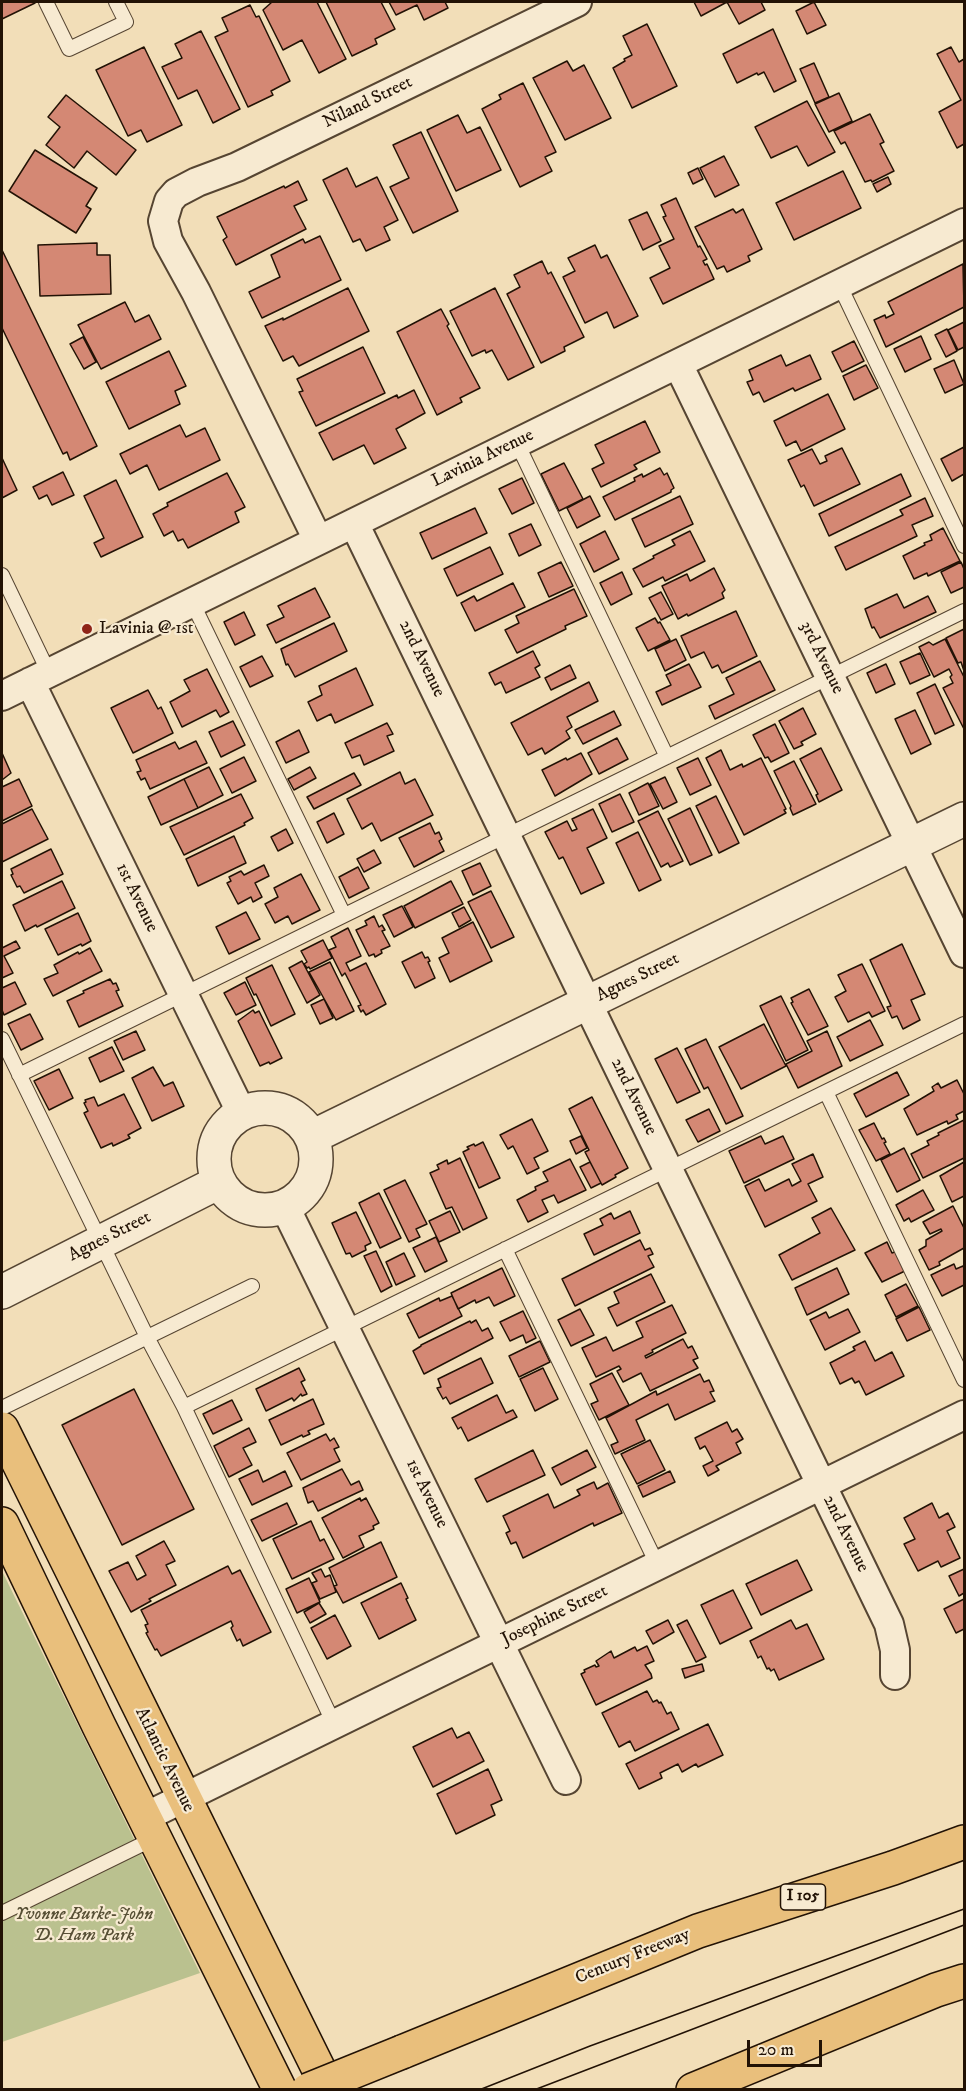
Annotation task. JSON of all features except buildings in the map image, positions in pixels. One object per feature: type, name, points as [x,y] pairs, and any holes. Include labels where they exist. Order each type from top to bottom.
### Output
[{"type":"main road","name":"Atlantic Avenue","points":[[2,1429],[329,2090]]},
{"type":"main road","points":[[2,1524],[280,2090]]},
{"type":"main road","name":"Century Freeway","points":[[308,2090],[698,1931],[893,1868],[964,1842]]},
{"type":"main road","points":[[693,2090],[936,1990],[964,1981]]},
{"type":"street","name":"Niland Street","points":[[318,540],[201,303],[168,242],[163,221],[169,201],[186,187],[237,167],[577,2]]},
{"type":"street","name":"Lavinia Avenue","points":[[2,696],[964,223]]},
{"type":"street","name":"3rd Avenue","points":[[678,363],[964,953]]},
{"type":"street","name":"2nd Avenue","points":[[354,523],[889,1624],[895,1650],[895,1675]]},
{"type":"street","name":"1st Avenue","points":[[39,677],[184,994],[242,1114]]},
{"type":"street","name":"Agnes Street","points":[[312,1137],[964,819]]},
{"type":"street","points":[[254,1109],[280,1110],[292,1115],[304,1125],[312,1137],[317,1152],[311,1184],[300,1198],[285,1207],[269,1211],[252,1209],[237,1203],[219,1182],[214,1168],[217,1141],[232,1120],[242,1114],[254,1109]]},
{"type":"street","name":"Agnes Street","points":[[2,1292],[219,1182]]},
{"type":"street","name":"1st Avenue","points":[[285,1207],[566,1780]]},
{"type":"street","name":"Josephine Street","points":[[150,1827],[183,1798],[964,1415]]},
{"type":"lane","points":[[46,2],[69,49],[126,22],[116,2]]},
{"type":"lane","points":[[839,284],[964,546]]},
{"type":"lane","points":[[517,442],[667,757]]},
{"type":"lane","points":[[2,575],[39,677]]},
{"type":"lane","points":[[192,602],[344,915]]},
{"type":"lane","points":[[19,1075],[964,611]]},
{"type":"lane","points":[[183,1407],[964,1024]]},
{"type":"lane","points":[[2,1039],[183,1407],[334,1724]]},
{"type":"lane","points":[[826,1092],[964,1380]]},
{"type":"lane","points":[[505,1249],[658,1566]]},
{"type":"lane","points":[[2,1408],[252,1286]]},
{"type":"lane","points":[[2,1913],[150,1827]]},
{"type":"green space","name":"Yvonne Burke-John D. Ham Park","points":[[2,1571],[200,1973],[2,2042]]},
{"type":"tram line","points":[[479,2090],[590,2046],[964,1909]]},
{"type":"tram line","points":[[534,2090],[964,1925]]},
{"type":"place","name":"Lavinia @ 1st","points":[[87,629]]}]
